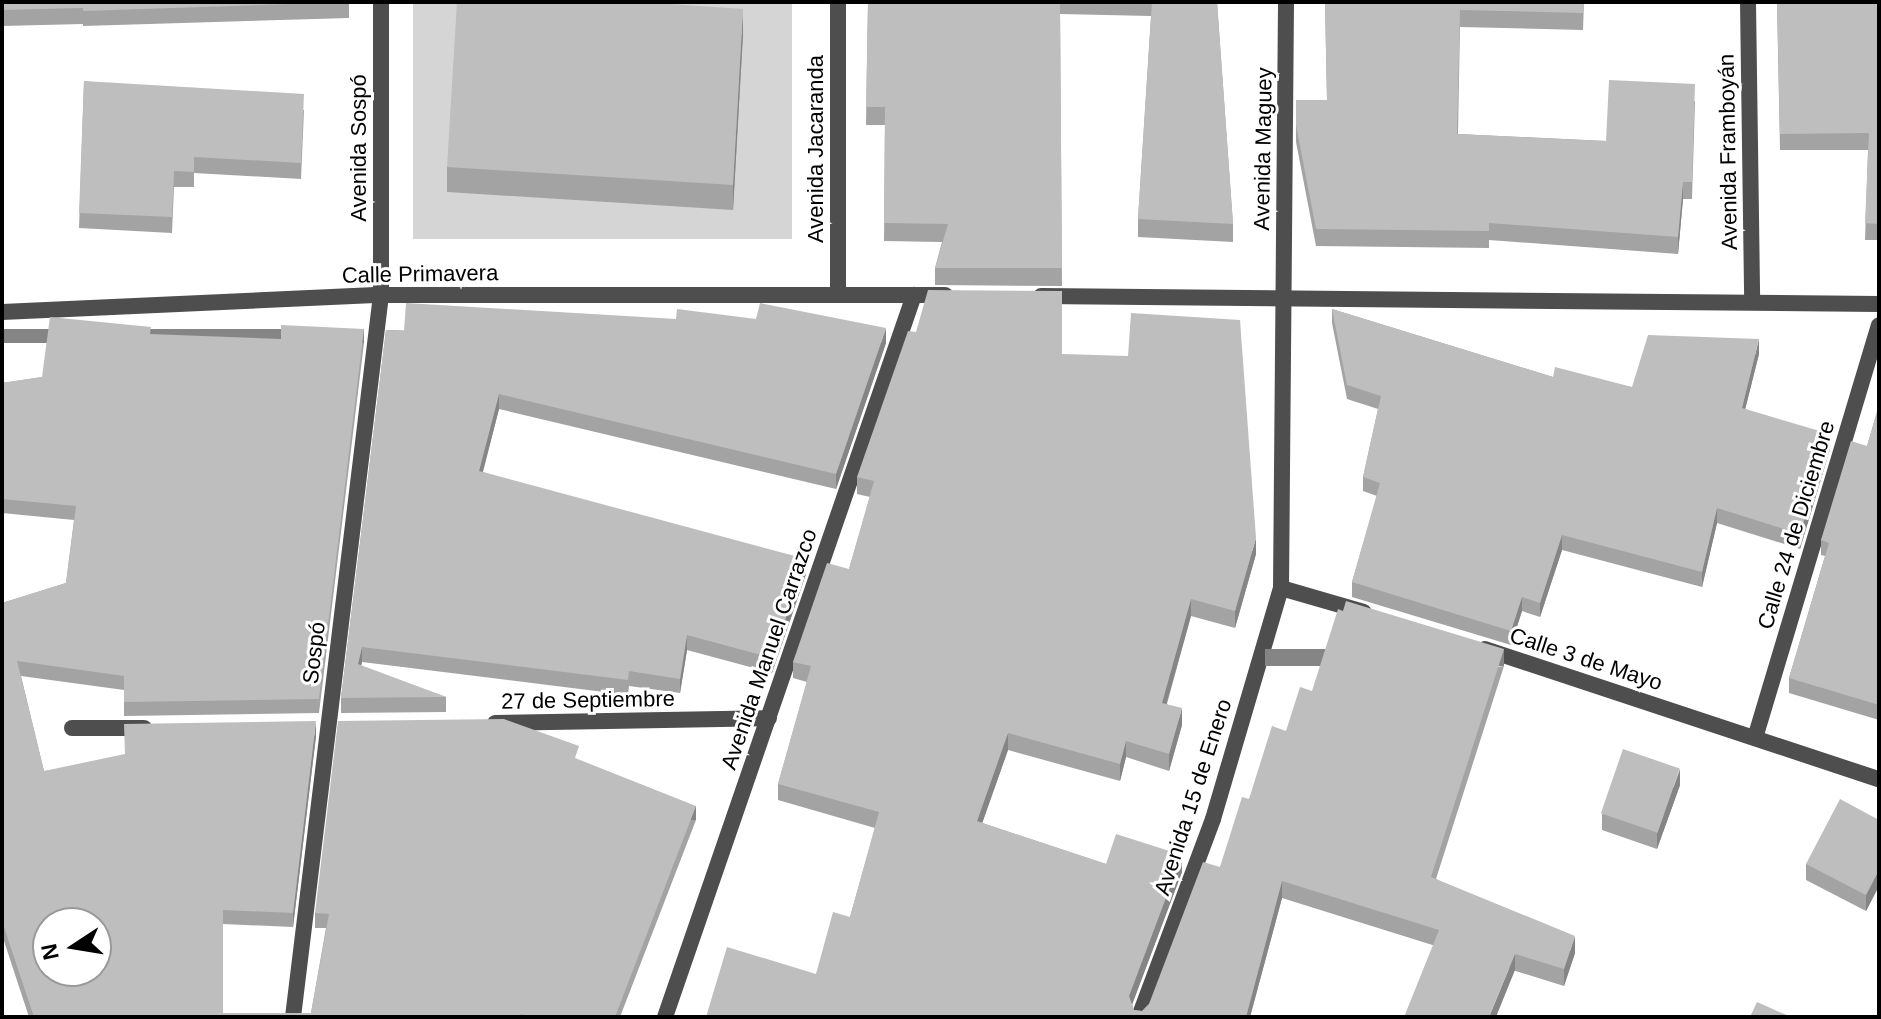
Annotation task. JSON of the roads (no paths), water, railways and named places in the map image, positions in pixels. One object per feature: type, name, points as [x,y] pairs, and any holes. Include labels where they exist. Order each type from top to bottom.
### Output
[{"type":"street","name":"Avenida Sospó","points":[[381,2],[381,295]]},
{"type":"street","name":"Avenida Jacaranda","points":[[838,2],[838,295]]},
{"type":"street","name":"Avenida Maguey","points":[[1283,297],[1286,2]]},
{"type":"street","name":"Avenida Framboyán","points":[[1748,2],[1752,302]]},
{"type":"street","name":"Calle Primavera","points":[[2,312],[381,295],[960,295]]},
{"type":"street","name":"Sospó","points":[[293,1017],[381,295]]},
{"type":"street","name":"Avenida Manuel Carrazco","points":[[665,1017],[914,295]]},
{"type":"street","points":[[1021,295],[1879,304]]},
{"type":"street","points":[[1283,297],[1281,588],[1379,616]]},
{"type":"street","name":"Calle 24 de Diciembre","points":[[1755,738],[1879,325]]},
{"type":"street","name":"Avenida 15 de Enero","points":[[1139,1017],[1213,819],[1281,588]]},
{"type":"street","name":"Calle 3 de Mayo","points":[[1465,642],[1879,779]]},
{"type":"street","name":"27 de Septiembre","points":[[485,724],[769,718]]},
{"type":"street","points":[[72,728],[168,728]]}]
